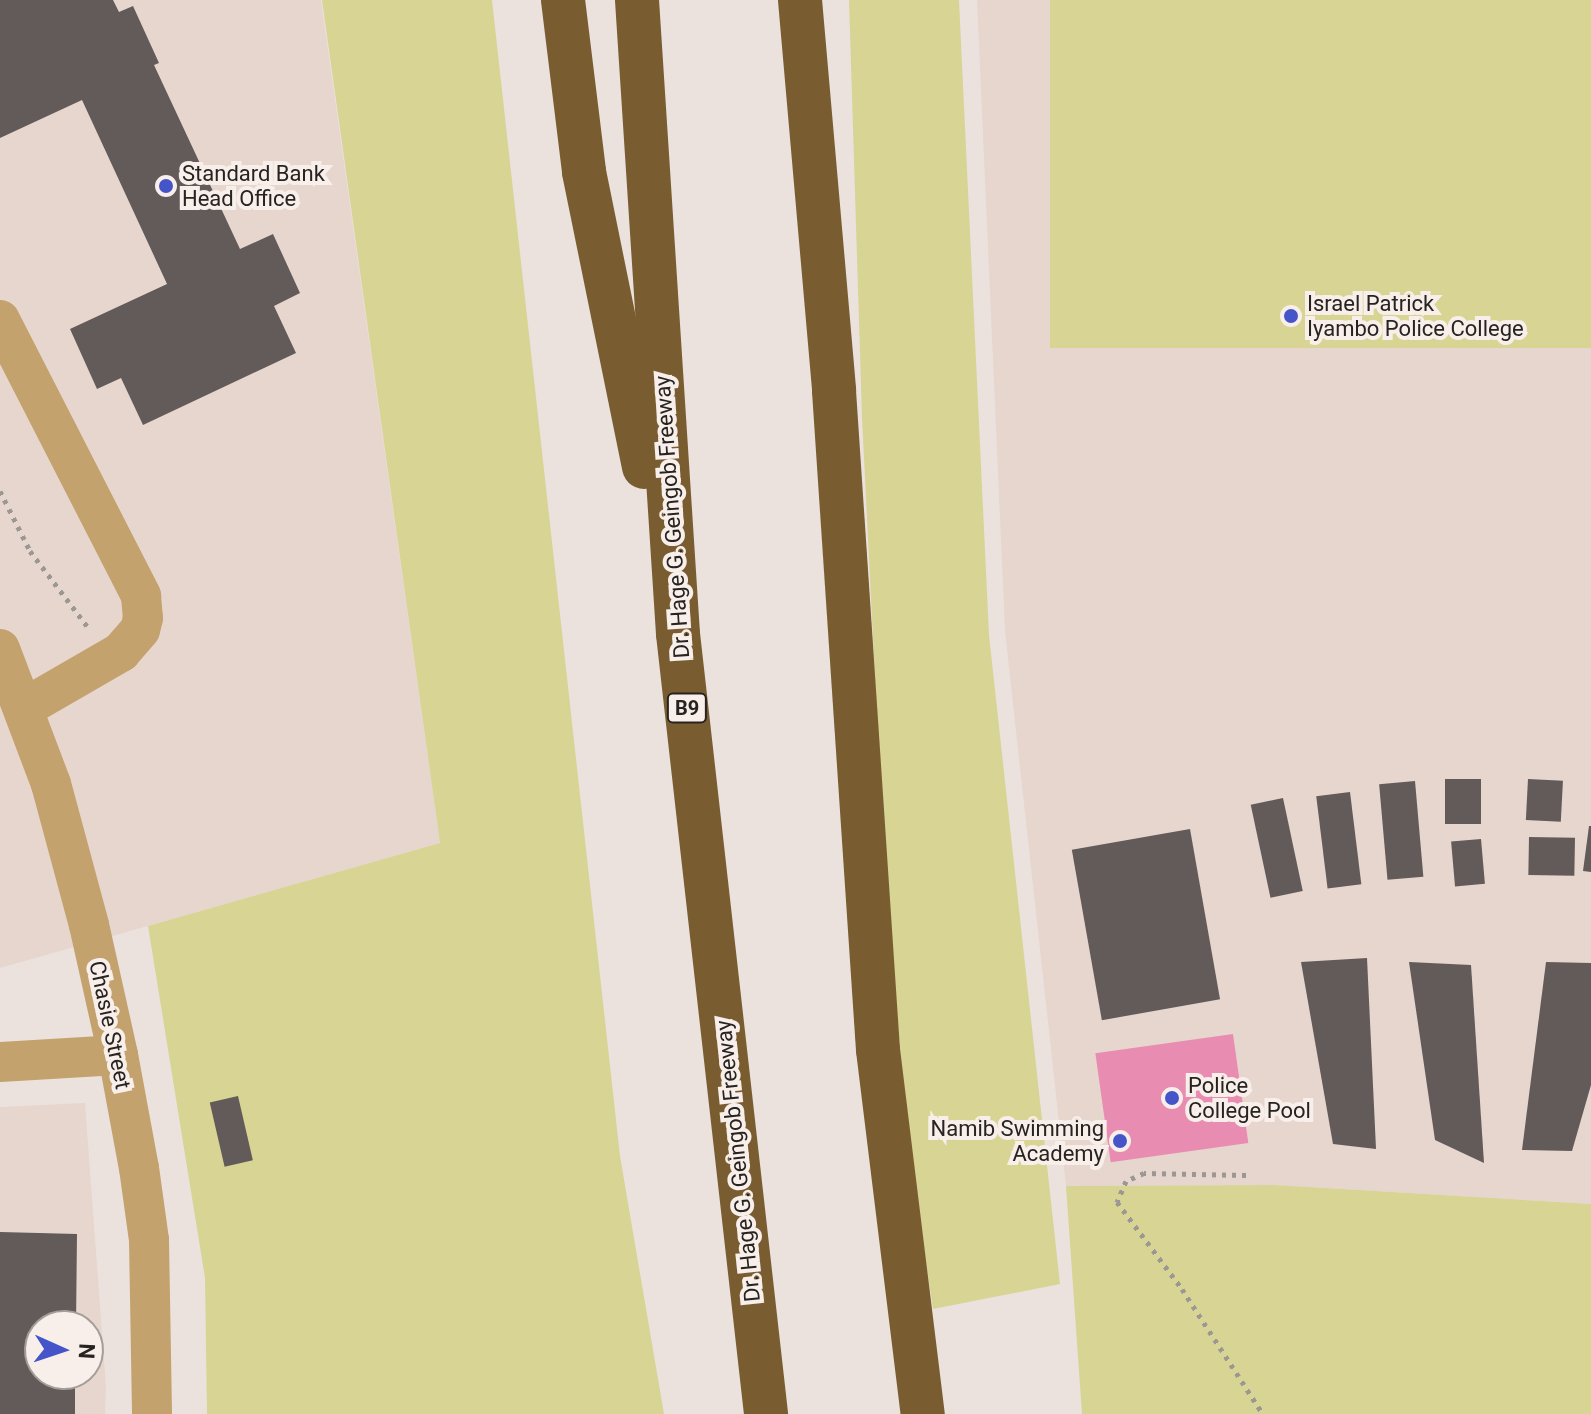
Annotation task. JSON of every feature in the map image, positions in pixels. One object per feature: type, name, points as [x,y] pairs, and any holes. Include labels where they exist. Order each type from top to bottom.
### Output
[{"type":"highway","points":[[563,0],[584,172],[678,634]]},
{"type":"highway","name":"Dr. Hage G. Geingob Freeway","points":[[637,0],[678,634],[766,1414]]},
{"type":"highway","points":[[800,0],[836,406],[878,1050],[923,1414]]},
{"type":"highway","points":[[817,189],[818,0]]},
{"type":"street","points":[[0,320],[141,596],[143,618],[140,630],[121,652],[24,708]]},
{"type":"street","name":"Chasie Street","points":[[0,649],[51,784],[118,1055],[149,1240],[152,1414]]},
{"type":"street","points":[[0,1062],[118,1055]]},
{"type":"path","points":[[0,491],[30,551],[93,634],[104,662]]},
{"type":"path","points":[[1246,1175],[1144,1173],[1126,1181],[1117,1202],[1182,1289],[1263,1414]]},
{"type":"shaded area","points":[[0,0],[321,0],[440,843],[0,968]]},
{"type":"shaded area","points":[[322,0],[492,0],[620,1156],[664,1414],[207,1414],[205,1278],[148,926],[440,843]]},
{"type":"shaded area","points":[[849,0],[959,0],[989,635],[1060,1284],[933,1309],[893,1041],[862,418]]},
{"type":"shaded area","name":"Israel Patrick Iyambo Police College","points":[[977,0],[1591,0],[1591,1204],[1275,1185],[1066,1186],[1005,631]]},
{"type":"shaded area","points":[[1050,0],[1591,0],[1591,348],[1050,348]]},
{"type":"shaded area","name":"Police College Pool","points":[[1233,1034],[1248,1143],[1111,1162],[1095,1053]]},
{"type":"shaded area","points":[[85,1103],[100,1310],[24,1310],[24,1390],[104,1390],[104,1360],[105,1414],[0,1414],[0,1107]]},
{"type":"shaded area","points":[[1275,1185],[1591,1204],[1591,1414],[1082,1414],[1066,1186]]},
{"type":"building","name":"Standard Bank Head Office","points":[[0,0],[113,0],[119,12],[133,6],[159,63],[154,65],[240,249],[273,234],[300,293],[274,306],[296,353],[143,425],[121,378],[97,389],[70,329],[167,284],[82,100],[0,138]]},
{"type":"building","points":[[1445,779],[1481,779],[1481,824],[1445,824]]},
{"type":"building","points":[[1528,779],[1563,781],[1561,822],[1526,820]]},
{"type":"building","points":[[1415,781],[1423,877],[1388,880],[1379,784]]},
{"type":"building","points":[[1350,792],[1361,884],[1328,888],[1316,796]]},
{"type":"building","points":[[1283,798],[1303,891],[1270,898],[1251,805]]},
{"type":"building","points":[[1591,826],[1591,872],[1583,871]]},
{"type":"building","points":[[1190,829],[1220,999],[1102,1020],[1072,850]]},
{"type":"building","points":[[1529,837],[1575,838],[1574,876],[1528,875]]},
{"type":"building","points":[[1481,839],[1485,884],[1455,886],[1451,842]]},
{"type":"building","points":[[1367,958],[1376,1149],[1333,1144],[1301,962]]},
{"type":"building","points":[[1409,962],[1471,965],[1484,1163],[1435,1140]]},
{"type":"building","points":[[1546,962],[1591,963],[1591,1085],[1572,1151],[1522,1150]]},
{"type":"building","points":[[238,1096],[253,1160],[225,1167],[210,1103]]},
{"type":"building","points":[[0,1232],[77,1234],[76,1310],[24,1310],[24,1390],[75,1390],[75,1414],[0,1414]]},
{"type":"place","name":"Standard Bank Head Office","points":[[166,186]]},
{"type":"place","name":"Israel Patrick Iyambo Police College","points":[[1291,316]]},
{"type":"place","name":"Police College Pool","points":[[1172,1098]]},
{"type":"place","name":"Namib Swimming Academy","points":[[1120,1141]]}]
